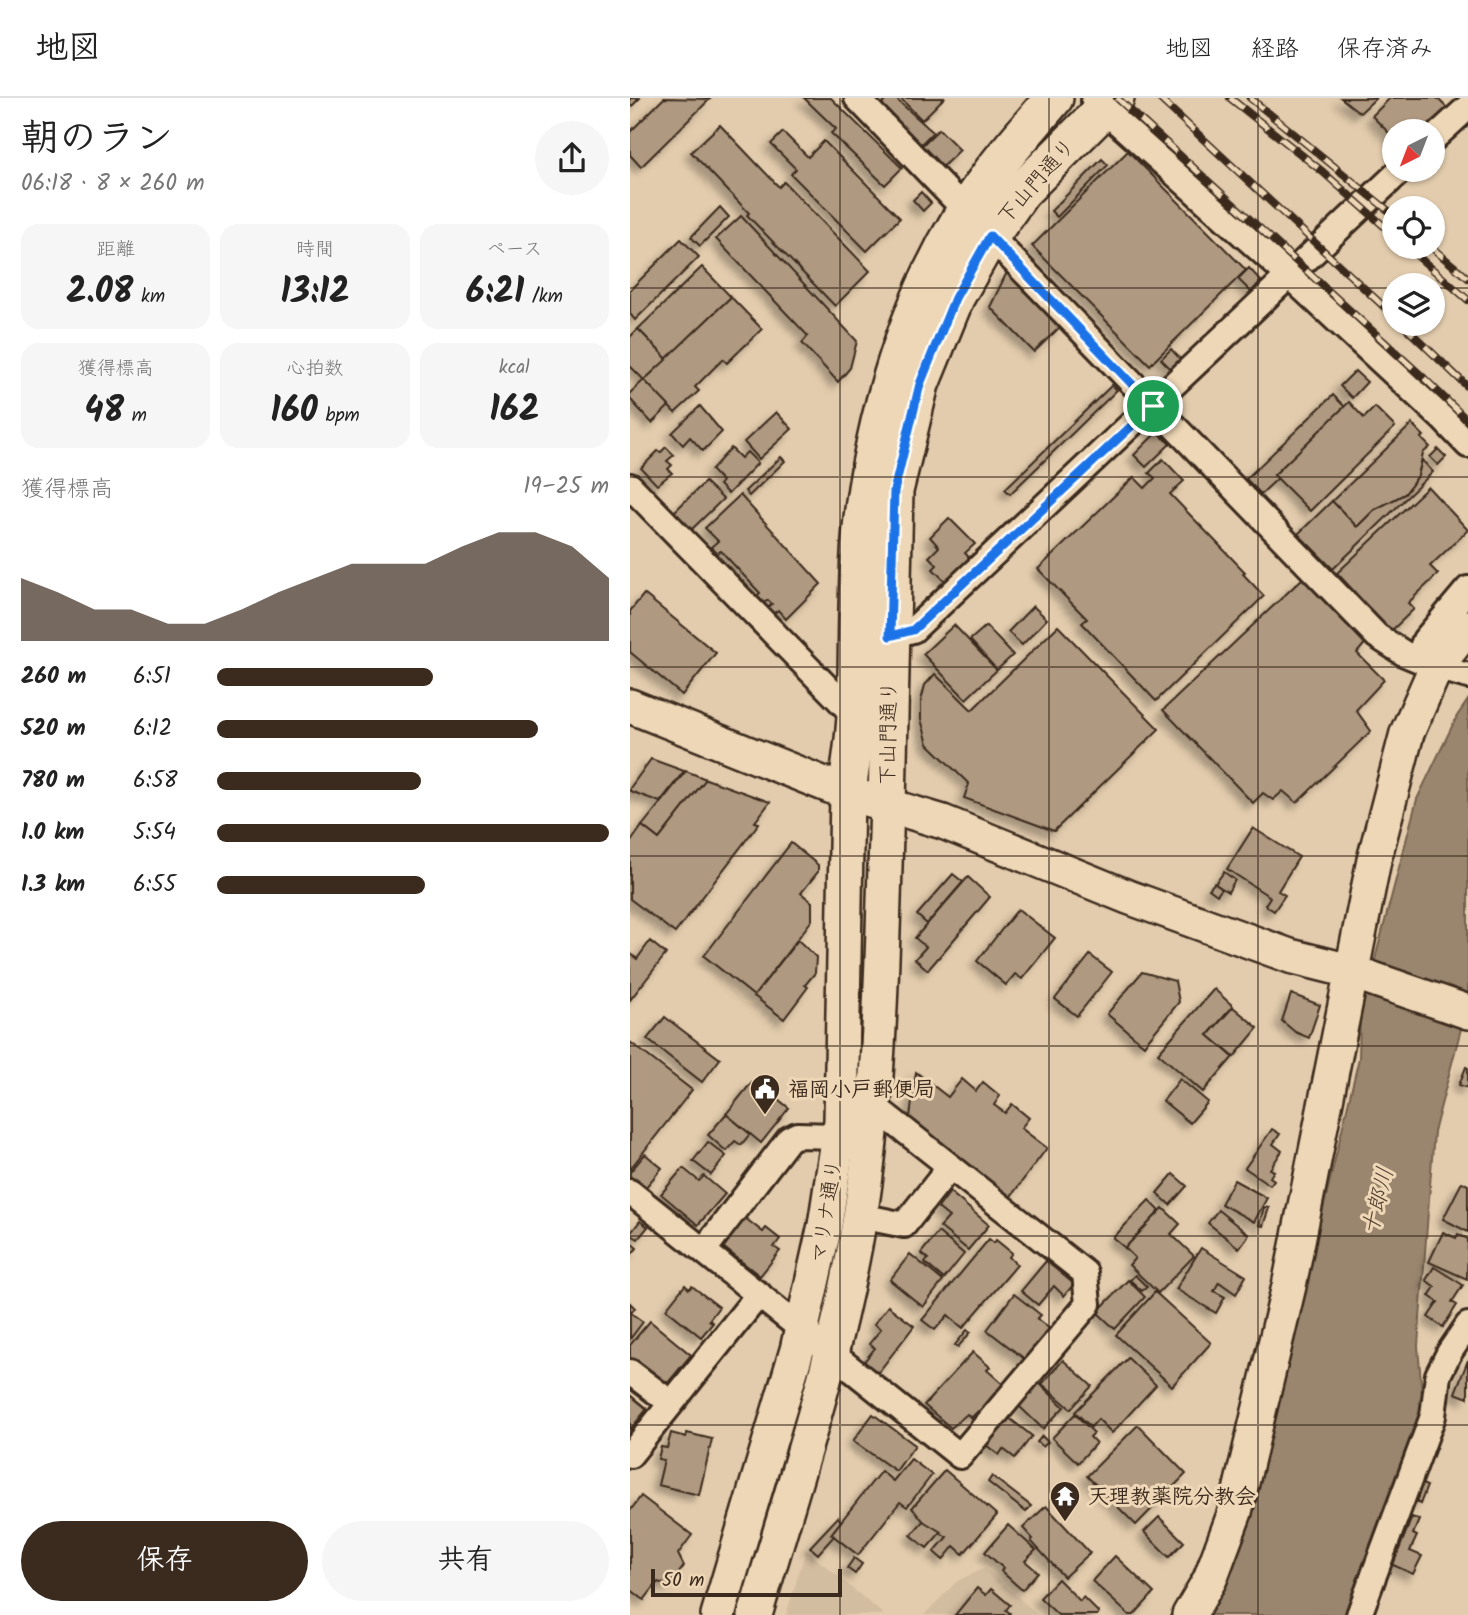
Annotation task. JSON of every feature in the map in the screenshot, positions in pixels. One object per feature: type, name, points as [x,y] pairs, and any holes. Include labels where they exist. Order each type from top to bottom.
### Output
[{"type":"main road","name":"下山門通り","points":[[887,805],[894,491],[920,384],[955,298],[992,172],[1054,98]]},
{"type":"main road","name":"下山門通り","points":[[847,793],[856,717],[858,604],[867,489],[893,372],[926,285],[978,223],[1021,192],[1103,102]]},
{"type":"street","points":[[857,98],[1377,636],[1405,654],[1447,669]]},
{"type":"street","points":[[1103,102],[1468,445]]},
{"type":"street","points":[[1446,127],[1468,107]]},
{"type":"street","points":[[890,636],[913,630],[1388,182]]},
{"type":"street","points":[[630,486],[856,717]]},
{"type":"street","points":[[1447,669],[1425,640],[1468,589]]},
{"type":"street","points":[[1189,1615],[1210,1579],[1235,1512],[1289,1286],[1374,860],[1407,733],[1447,669],[1468,627]]},
{"type":"street","points":[[630,706],[847,793],[943,822],[1128,897],[1290,956],[1350,971],[1468,1012]]},
{"type":"street","name":"マリナ通り","points":[[718,1615],[802,1329],[825,1225],[841,1108],[847,793]]},
{"type":"street","name":"マリナ通り","points":[[755,1615],[831,1354],[849,1282],[860,1216],[875,1107],[887,805]]},
{"type":"street","points":[[630,1192],[960,1455],[1088,1304],[1085,1273],[875,1107]]},
{"type":"street","points":[[704,1250],[789,1139],[797,1135],[838,1136]]},
{"type":"street","points":[[860,1216],[904,1225],[950,1167]]},
{"type":"street","points":[[630,1455],[760,1294]]},
{"type":"street","points":[[1359,1615],[1433,1416],[1438,1375],[1468,1325]]},
{"type":"street","points":[[630,1372],[671,1403]]},
{"type":"shaded area","points":[[806,1550],[882,1613],[883,1615],[786,1615]]},
{"type":"shaded area","points":[[985,1568],[1038,1615],[924,1615],[957,1581]]},
{"type":"water","name":"十郎川","points":[[1468,700],[1468,1002],[1434,1132],[1418,1346],[1423,1406],[1347,1615],[1205,1615],[1246,1534],[1359,1058],[1360,1016],[1417,799],[1457,716]]},
{"type":"building","points":[[630,98],[640,98],[630,108]]},
{"type":"building","points":[[664,98],[710,99],[641,167],[630,155],[630,132]]},
{"type":"building","points":[[804,98],[831,98],[902,168],[885,185],[831,133],[836,129]]},
{"type":"building","points":[[888,98],[895,98],[933,132],[917,148],[877,109]]},
{"type":"building","points":[[900,98],[944,98],[922,120]]},
{"type":"building","points":[[1341,98],[1376,98],[1360,113]]},
{"type":"building","points":[[1390,98],[1437,98],[1447,108],[1435,119],[1382,119],[1382,126],[1372,116]]},
{"type":"building","points":[[720,125],[779,187],[784,182],[870,271],[835,306],[747,215],[749,213],[691,152]]},
{"type":"building","points":[[939,129],[960,150],[938,171],[918,149]]},
{"type":"building","points":[[783,132],[808,157],[824,141],[900,218],[867,251],[791,174],[796,169],[771,144]]},
{"type":"building","points":[[1128,151],[1246,270],[1150,365],[1032,246]]},
{"type":"building","points":[[1102,159],[1108,165],[1057,217],[1051,211]]},
{"type":"building","points":[[921,192],[931,203],[923,211],[913,200]]},
{"type":"building","points":[[720,207],[729,217],[700,246],[691,237]]},
{"type":"building","points":[[741,216],[857,341],[850,368],[838,382],[802,343],[808,336],[716,239]]},
{"type":"building","points":[[681,239],[699,257],[635,320],[630,314],[630,290]]},
{"type":"building","points":[[702,267],[731,297],[667,359],[638,329]]},
{"type":"building","points":[[1249,268],[1261,281],[1251,292],[1238,279]]},
{"type":"building","points":[[1007,272],[1061,326],[1034,352],[990,307]]},
{"type":"building","points":[[731,297],[762,329],[727,363],[723,359],[695,387],[699,391],[675,413],[644,380]]},
{"type":"building","points":[[638,329],[667,359],[644,380],[630,366],[630,337]]},
{"type":"building","points":[[1171,349],[1183,362],[1173,371],[1161,359]]},
{"type":"building","points":[[1355,371],[1367,382],[1352,398],[1340,386]]},
{"type":"building","points":[[644,380],[669,406],[652,423],[630,399],[630,393]]},
{"type":"building","points":[[1112,385],[1117,390],[1010,494],[1005,489]]},
{"type":"building","points":[[1333,395],[1345,407],[1274,475],[1278,478],[1261,494],[1246,479]]},
{"type":"building","points":[[1349,402],[1364,418],[1375,407],[1395,427],[1310,511],[1274,475]]},
{"type":"building","points":[[700,406],[722,432],[703,451],[690,437],[683,445],[672,433]]},
{"type":"building","points":[[776,412],[792,429],[759,459],[744,442]]},
{"type":"building","points":[[1412,424],[1430,447],[1423,453],[1418,476],[1405,494],[1374,510],[1357,527],[1332,501]]},
{"type":"building","points":[[1157,432],[1170,444],[1146,467],[1134,455]]},
{"type":"building","points":[[666,447],[674,455],[667,461],[672,465],[668,469],[672,473],[657,485],[641,468]]},
{"type":"building","points":[[731,448],[741,458],[747,452],[758,463],[728,494],[719,485],[722,481],[711,470]]},
{"type":"building","points":[[1438,449],[1446,457],[1438,465],[1430,457]]},
{"type":"building","points":[[781,457],[785,461],[749,496],[745,491]]},
{"type":"building","points":[[1163,459],[1184,481],[1170,494],[1245,572],[1243,574],[1264,596],[1156,701],[1082,623],[1087,619],[1038,569],[1134,477],[1145,488],[1155,478],[1149,473]]},
{"type":"building","points":[[1422,460],[1433,472],[1333,569],[1298,534],[1332,501],[1357,527],[1374,510],[1405,494],[1418,476]]},
{"type":"building","points":[[705,482],[723,499],[691,530],[674,512]]},
{"type":"building","points":[[1428,487],[1468,530],[1430,566],[1438,574],[1408,603],[1414,609],[1386,636],[1357,605],[1362,600],[1337,573]]},
{"type":"building","points":[[740,495],[821,584],[786,619],[778,610],[773,614],[768,608],[772,604],[768,600],[764,603],[757,596],[760,593],[721,551],[717,553],[711,547],[718,541],[705,528]]},
{"type":"building","points":[[949,518],[975,544],[965,553],[974,563],[950,586],[933,569],[937,565],[929,557],[939,547],[930,537]]},
{"type":"building","points":[[1303,578],[1367,641],[1357,653],[1384,680],[1356,710],[1371,731],[1297,803],[1283,791],[1273,800],[1263,793],[1253,803],[1163,710]]},
{"type":"building","points":[[644,594],[716,653],[682,695],[630,652],[630,611]]},
{"type":"building","points":[[1033,606],[1047,619],[1022,645],[1008,632]]},
{"type":"building","points":[[954,625],[997,670],[966,699],[923,654]]},
{"type":"building","points":[[986,626],[1013,655],[997,670],[970,640]]},
{"type":"building","points":[[1058,626],[1159,729],[1054,831],[964,798],[969,784],[928,744],[921,719],[921,701],[925,685],[935,674],[972,710]]},
{"type":"building","points":[[651,759],[684,771],[660,802],[630,791]]},
{"type":"building","points":[[686,771],[706,779],[659,839],[642,826]]},
{"type":"building","points":[[706,779],[770,802],[755,822],[759,823],[675,933],[630,899],[630,843],[642,826],[659,839]]},
{"type":"building","points":[[1253,828],[1299,857],[1278,891],[1285,895],[1274,911],[1265,905],[1270,897],[1227,869]]},
{"type":"building","points":[[791,843],[818,865],[818,872],[801,893],[812,902],[812,920],[754,996],[704,956]]},
{"type":"building","points":[[1224,872],[1235,880],[1228,892],[1215,884]]},
{"type":"building","points":[[953,874],[963,882],[927,924],[917,915]]},
{"type":"building","points":[[968,877],[990,897],[928,970],[915,959],[926,947],[915,938]]},
{"type":"building","points":[[1214,883],[1222,889],[1217,895],[1209,889]]},
{"type":"building","points":[[1018,909],[1055,938],[1022,979],[1015,974],[1006,985],[977,961]]},
{"type":"building","points":[[798,940],[816,957],[815,973],[784,1019],[754,996]]},
{"type":"building","points":[[650,941],[666,954],[630,1000],[630,953],[637,959]]},
{"type":"building","points":[[1090,955],[1112,972],[1077,1016],[1055,999]]},
{"type":"building","points":[[1142,972],[1175,981],[1179,1002],[1144,1045],[1107,1014]]},
{"type":"building","points":[[1214,989],[1233,1006],[1208,1035],[1233,1057],[1203,1092],[1158,1053]]},
{"type":"building","points":[[1291,994],[1320,1005],[1309,1038],[1295,1032],[1282,1021]]},
{"type":"building","points":[[1233,1007],[1258,1028],[1234,1057],[1208,1035]]},
{"type":"building","points":[[665,1017],[720,1059],[702,1082],[647,1039]]},
{"type":"building","points":[[630,1042],[692,1090],[630,1169]]},
{"type":"building","points":[[1466,1067],[1468,1068],[1468,1088],[1459,1085]]},
{"type":"building","points":[[916,1072],[948,1097],[962,1079],[976,1091],[983,1082],[1000,1096],[994,1105],[1005,1113],[1012,1104],[1029,1118],[1021,1128],[1047,1148],[1008,1200],[909,1124]]},
{"type":"building","points":[[1180,1079],[1208,1102],[1190,1123],[1163,1101]]},
{"type":"building","points":[[752,1082],[789,1108],[761,1143],[726,1114]]},
{"type":"building","points":[[726,1114],[750,1134],[741,1145],[735,1141],[726,1151],[708,1135]]},
{"type":"building","points":[[1272,1129],[1280,1134],[1273,1144],[1282,1151],[1270,1169],[1274,1171],[1270,1177],[1274,1180],[1270,1185],[1245,1168]]},
{"type":"building","points":[[708,1142],[726,1156],[711,1175],[693,1161]]},
{"type":"building","points":[[645,1154],[662,1168],[645,1188],[630,1176],[630,1172]]},
{"type":"building","points":[[683,1168],[699,1181],[704,1176],[725,1194],[698,1225],[661,1194]]},
{"type":"building","points":[[1173,1174],[1187,1186],[1170,1205],[1157,1193]]},
{"type":"building","points":[[1234,1180],[1267,1198],[1254,1222],[1221,1204]]},
{"type":"building","points":[[1462,1182],[1468,1185],[1468,1232],[1443,1219]]},
{"type":"building","points":[[950,1192],[989,1225],[968,1250],[940,1227],[949,1217],[938,1208]]},
{"type":"building","points":[[1149,1200],[1160,1211],[1125,1248],[1113,1238]]},
{"type":"building","points":[[1264,1207],[1269,1208],[1263,1226],[1259,1225]]},
{"type":"building","points":[[1163,1208],[1180,1224],[1171,1234],[1194,1256],[1158,1293],[1129,1265],[1135,1258],[1125,1248]]},
{"type":"building","points":[[1218,1210],[1249,1235],[1239,1248],[1208,1223]]},
{"type":"building","points":[[745,1218],[763,1232],[766,1228],[780,1239],[774,1247],[780,1251],[760,1276],[723,1247]]},
{"type":"building","points":[[640,1221],[648,1227],[638,1239],[630,1234]]},
{"type":"building","points":[[938,1232],[964,1254],[944,1279],[925,1263],[928,1259],[921,1253]]},
{"type":"building","points":[[1443,1232],[1456,1238],[1458,1234],[1468,1239],[1467,1279],[1429,1262]]},
{"type":"building","points":[[989,1239],[994,1243],[996,1240],[1012,1253],[1009,1257],[1017,1265],[963,1328],[948,1315],[935,1330],[922,1320]]},
{"type":"building","points":[[630,1242],[637,1248],[630,1256]]},
{"type":"building","points":[[1201,1248],[1246,1276],[1236,1294],[1219,1282],[1214,1291],[1225,1297],[1216,1313],[1176,1289]]},
{"type":"building","points":[[910,1254],[943,1281],[923,1307],[890,1280]]},
{"type":"building","points":[[1046,1261],[1074,1284],[1064,1296],[1054,1286],[1038,1305],[1021,1291]]},
{"type":"building","points":[[1434,1267],[1463,1285],[1452,1302],[1457,1305],[1443,1327],[1428,1317],[1438,1302],[1429,1296],[1435,1287],[1426,1280]]},
{"type":"building","points":[[1135,1275],[1147,1287],[1142,1291],[1130,1280]]},
{"type":"building","points":[[1128,1280],[1145,1297],[1115,1329],[1097,1312]]},
{"type":"building","points":[[685,1285],[689,1289],[692,1286],[719,1307],[709,1320],[713,1323],[701,1337],[666,1309]]},
{"type":"building","points":[[1155,1292],[1211,1343],[1172,1386],[1116,1335]]},
{"type":"building","points":[[1014,1294],[1041,1315],[1037,1319],[1050,1329],[1026,1360],[987,1330]]},
{"type":"building","points":[[630,1303],[635,1308],[631,1313],[643,1322],[630,1339]]},
{"type":"building","points":[[888,1306],[914,1326],[877,1374],[863,1363],[875,1348],[869,1344],[881,1329],[874,1324]]},
{"type":"building","points":[[650,1321],[691,1355],[667,1384],[651,1371],[646,1376],[630,1362],[630,1345]]},
{"type":"building","points":[[967,1330],[971,1332],[958,1347],[955,1345]]},
{"type":"building","points":[[973,1352],[990,1367],[987,1370],[1005,1386],[981,1413],[978,1411],[971,1418],[967,1414],[951,1428],[924,1405]]},
{"type":"building","points":[[1128,1358],[1156,1385],[1112,1433],[1098,1419],[1091,1427],[1075,1412]]},
{"type":"building","points":[[1063,1360],[1092,1386],[1071,1409],[1042,1384]]},
{"type":"building","points":[[1468,1360],[1468,1398],[1455,1393]]},
{"type":"building","points":[[1039,1383],[1064,1407],[1043,1429],[1019,1406]]},
{"type":"building","points":[[630,1395],[647,1409],[630,1430]]},
{"type":"building","points":[[873,1414],[915,1445],[896,1471],[853,1441]]},
{"type":"building","points":[[1075,1414],[1094,1433],[1090,1437],[1096,1443],[1078,1463],[1052,1438]]},
{"type":"building","points":[[1008,1417],[1032,1436],[1015,1458],[1003,1449],[999,1455],[986,1445]]},
{"type":"building","points":[[1138,1425],[1186,1474],[1136,1525],[1087,1476]]},
{"type":"building","points":[[671,1433],[686,1437],[687,1433],[712,1439],[699,1495],[658,1485],[664,1460],[658,1459],[661,1447],[667,1448]]},
{"type":"building","points":[[1042,1436],[1048,1442],[1043,1447],[1037,1442]]},
{"type":"building","points":[[911,1459],[932,1475],[907,1507],[900,1502],[858,1555],[831,1534],[881,1471],[893,1481]]},
{"type":"building","points":[[945,1470],[997,1515],[963,1554],[954,1546],[943,1560],[934,1552],[947,1537],[926,1524],[912,1508]]},
{"type":"building","points":[[992,1476],[1031,1506],[1026,1512],[988,1482]]},
{"type":"building","points":[[1422,1484],[1427,1486],[1420,1504],[1416,1502]]},
{"type":"building","points":[[641,1496],[692,1535],[678,1554],[684,1566],[669,1586],[658,1582],[644,1600],[630,1589],[630,1511]]},
{"type":"building","points":[[1046,1506],[1090,1553],[1064,1577],[1031,1541],[1033,1539],[1023,1528]]},
{"type":"building","points":[[838,1517],[841,1521],[831,1534],[834,1536],[818,1554],[810,1547]]},
{"type":"building","points":[[1159,1517],[1184,1542],[1169,1557],[1144,1532]]},
{"type":"building","points":[[1412,1517],[1419,1520],[1413,1534],[1417,1536],[1410,1551],[1422,1556],[1413,1574],[1393,1565]]},
{"type":"building","points":[[923,1521],[941,1532],[927,1548],[911,1535]]},
{"type":"building","points":[[1008,1525],[1036,1550],[1025,1561],[1038,1572],[1022,1590],[985,1552]]},
{"type":"building","points":[[1115,1556],[1154,1593],[1134,1615],[1129,1615],[1092,1581]]},
{"type":"building","points":[[854,1558],[862,1564],[855,1574],[847,1568]]},
{"type":"building","points":[[1058,1579],[1080,1601],[1083,1597],[1099,1613],[1058,1615],[1040,1598]]},
{"type":"building","points":[[977,1588],[986,1595],[991,1589],[1010,1605],[1006,1610],[1010,1613],[955,1615]]},
{"type":"railway","points":[[1117,98],[1468,421]]},
{"type":"railway","points":[[1159,98],[1382,305]]},
{"type":"railway","points":[[1230,98],[1323,172],[1382,224]]},
{"type":"railway","points":[[1250,98],[1382,205]]},
{"type":"railway","points":[[1421,259],[1468,300]]},
{"type":"railway","points":[[1445,259],[1468,278]]},
{"type":"railway","points":[[1415,336],[1468,387]]},
{"type":"place","name":"福岡小戸郵便局","points":[[765,1116]]},
{"type":"place","name":"天理教薬院分教会","points":[[1065,1523]]},
{"type":"route","points":[[990,236],[1153,406],[913,630],[890,636],[894,491],[920,384],[955,298],[990,236]]}]
